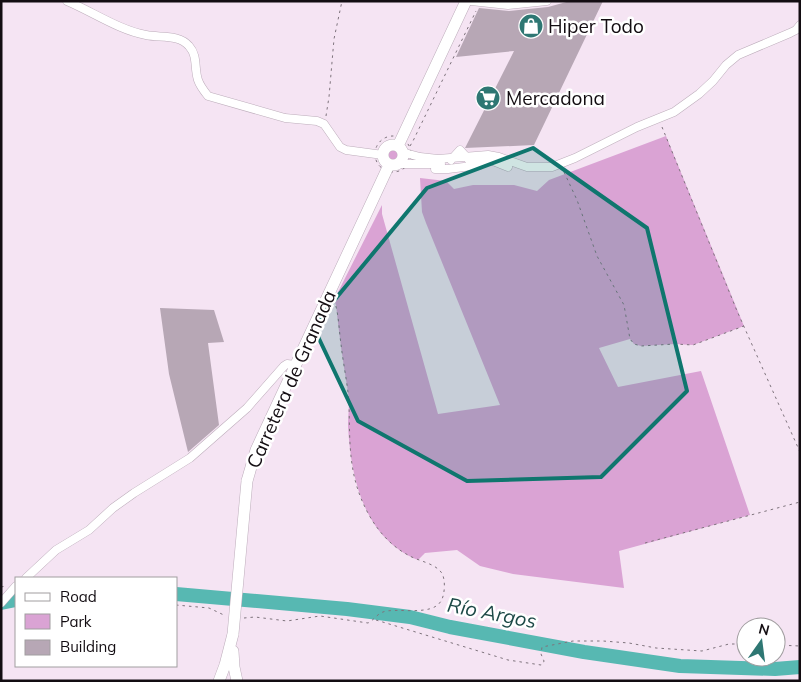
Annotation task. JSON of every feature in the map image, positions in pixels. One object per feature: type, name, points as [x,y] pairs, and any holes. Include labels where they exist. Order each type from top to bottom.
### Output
[{"type":"main road","name":"Carretera de Granada","points":[[219,681],[225,666],[232,634],[246,481],[256,450],[390,161],[404,156],[403,148],[466,1]]},
{"type":"main road","points":[[390,161],[384,149],[389,145],[403,148]]},
{"type":"main road","name":"Carretera de Granada","points":[[232,634],[233,662],[237,681]]},
{"type":"street","points":[[68,1],[143,35],[182,40],[189,45],[194,53],[197,79],[208,96],[285,118],[309,119],[324,124],[340,147],[346,150],[390,161],[440,170],[488,164],[527,167],[552,167],[561,164],[637,127],[674,112],[699,94],[713,81],[726,64],[738,55],[790,33],[800,25]]},
{"type":"street","points":[[475,2],[547,1]]},
{"type":"street","points":[[403,148],[405,153],[427,158],[453,158]]},
{"type":"street","points":[[414,164],[444,164],[460,150],[465,157],[472,161],[494,161],[508,166]]},
{"type":"street","points":[[465,157],[493,156],[527,167]]},
{"type":"street","points":[[27,577],[56,550],[89,530],[129,496],[190,458],[247,408],[284,366],[295,364]]},
{"type":"street","points":[[1,604],[15,587]]},
{"type":"path","points":[[324,124],[329,97],[334,39],[342,1]]},
{"type":"path","points":[[403,148],[414,141],[475,2]]},
{"type":"path","points":[[659,119],[744,326],[800,452]]},
{"type":"path","points":[[561,164],[577,200],[597,256],[624,305],[630,339],[634,344],[641,346],[694,345],[744,326]]},
{"type":"path","points":[[242,619],[255,617],[287,621],[320,616],[368,623],[384,612],[421,610],[437,606],[441,601],[444,582],[441,572],[408,556],[395,547],[368,514],[356,487],[350,443],[348,392],[344,376],[336,305],[334,300],[328,295]]},
{"type":"path","points":[[646,543],[800,502]]},
{"type":"path","points":[[178,606],[209,608],[230,618]]},
{"type":"path","points":[[374,619],[508,660],[540,665],[544,661],[541,654],[542,647],[553,644],[588,641],[624,642],[656,648],[702,651],[736,644]]},
{"type":"path","points":[[786,645],[800,646]]},
{"type":"highlighted area","points":[[533,148],[647,228],[687,391],[601,477],[467,481],[358,421],[313,326],[427,188]]},
{"type":"green space","points":[[666,136],[744,326],[693,345],[641,346],[634,344],[630,339],[599,348],[618,387],[701,371],[750,515],[619,551],[624,588],[513,574],[480,566],[457,550],[425,553],[418,560],[400,550],[385,537],[373,522],[357,486],[348,426],[349,396],[334,300],[382,205],[382,214],[438,414],[500,405],[422,212],[420,178],[446,181],[454,189],[473,185],[514,185],[537,191],[549,180]]},
{"type":"green space","points":[[390,147],[396,147],[401,152],[399,161],[390,163],[385,158],[385,152]]},
{"type":"building","points":[[570,1],[603,1],[534,145],[465,148],[514,51],[456,57],[479,8],[509,11],[548,7]]},
{"type":"building","points":[[160,308],[214,310],[224,342],[208,343],[219,425],[188,452],[169,374]]},
{"type":"waterway","name":"Río Argos","points":[[178,594],[347,609],[410,617],[450,627],[584,652],[680,666],[775,669],[800,667]]},
{"type":"waterway","name":"Río Argos","points":[[1,603],[15,600]]},
{"type":"place","name":"Hiper Todo","points":[[531,26]]},
{"type":"place","name":"Mercadona","points":[[488,98]]}]
